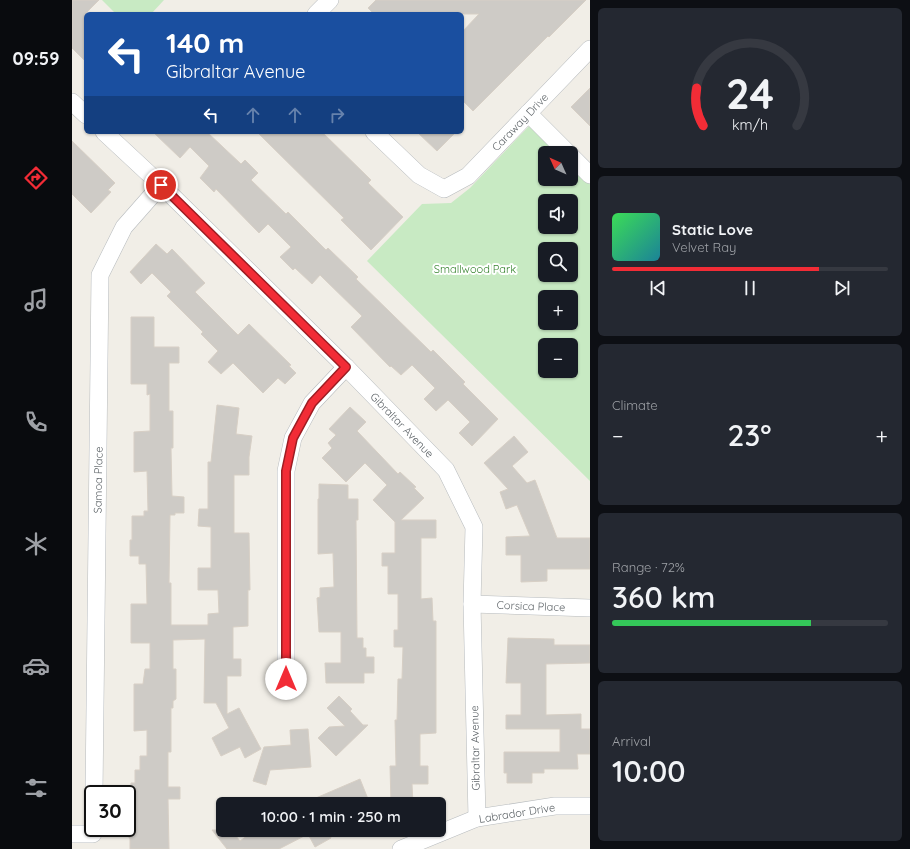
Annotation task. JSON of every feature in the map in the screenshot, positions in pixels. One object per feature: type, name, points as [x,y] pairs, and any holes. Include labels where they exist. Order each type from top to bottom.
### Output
[{"type":"street","points":[[318,12],[330,0]]},
{"type":"street","name":"Caraway Drive","points":[[376,134],[418,175],[444,189],[468,176],[590,49]]},
{"type":"street","points":[[72,102],[84,113]]},
{"type":"street","points":[[528,113],[561,146]]},
{"type":"street","name":"Gibraltar Avenue","points":[[106,134],[161,185],[346,367],[446,470],[474,527],[472,604],[477,818]]},
{"type":"street","points":[[578,163],[590,176]]},
{"type":"street","name":"Samoa Place","points":[[94,785],[100,275],[124,227],[161,185]]},
{"type":"street","points":[[286,679],[286,471],[293,438],[312,403],[346,367]]},
{"type":"street","name":"Corsica Place","points":[[472,604],[590,608]]},
{"type":"street","name":"Labrador Drive","points":[[401,849],[477,818],[555,806],[590,806]]},
{"type":"street","points":[[72,834],[84,836]]},
{"type":"green space","points":[[102,0],[164,0],[153,12],[114,12]]},
{"type":"green space","name":"Smallwood Park","points":[[530,125],[552,146],[538,146],[538,186],[578,186],[578,171],[590,183],[590,481],[367,261],[422,204],[451,203],[470,188]]},
{"type":"building","points":[[72,0],[99,0],[87,12],[84,12],[84,60],[72,48]]},
{"type":"building","points":[[376,0],[586,0],[473,111],[464,102],[464,30],[479,14],[464,14],[464,12],[372,12],[368,8]]},
{"type":"building","points":[[590,88],[590,126],[571,107]]},
{"type":"building","points":[[155,134],[209,134],[241,164],[245,160],[258,173],[251,180],[286,214],[288,212],[326,250],[328,248],[358,277],[356,279],[431,352],[433,350],[465,382],[463,384],[498,419],[472,446],[459,433],[470,422],[448,400],[436,411],[424,399],[435,388],[412,365],[401,375],[391,366],[390,367],[351,327],[362,316],[320,275],[312,284],[295,268],[293,270],[280,257],[291,247],[268,224],[259,233],[216,189],[214,192],[200,178],[209,166],[190,147],[180,158]]},
{"type":"building","points":[[259,134],[324,134],[371,180],[368,183],[403,217],[371,250],[341,220],[344,218]]},
{"type":"building","points":[[419,134],[454,134],[437,151]]},
{"type":"building","points":[[72,141],[115,183],[108,190],[111,192],[91,213],[72,194]]},
{"type":"building","points":[[156,244],[167,254],[172,249],[205,283],[195,292],[238,335],[249,324],[291,365],[289,366],[296,373],[285,384],[278,378],[263,393],[233,363],[221,374],[208,362],[218,351],[201,334],[203,332],[167,296],[171,292],[152,273],[141,284],[130,272]]},
{"type":"building","points":[[131,317],[154,317],[154,347],[179,347],[179,363],[169,363],[169,411],[173,411],[173,448],[171,448],[172,496],[184,497],[184,513],[175,513],[175,515],[170,515],[169,583],[171,583],[171,625],[208,625],[208,614],[219,613],[218,590],[198,590],[198,568],[211,568],[211,527],[198,526],[199,509],[208,509],[208,462],[211,462],[217,405],[239,408],[236,434],[252,436],[249,457],[249,475],[234,475],[234,533],[249,533],[250,590],[248,590],[248,626],[233,627],[233,659],[241,659],[241,676],[227,676],[227,714],[239,708],[261,749],[245,758],[240,747],[221,756],[212,738],[229,728],[216,703],[204,703],[205,639],[173,640],[173,669],[176,669],[176,699],[173,701],[173,708],[171,708],[171,752],[168,752],[168,787],[180,787],[180,799],[168,799],[169,849],[130,849],[129,838],[136,837],[136,785],[131,785],[131,783],[135,783],[135,770],[140,770],[140,756],[147,756],[147,730],[134,731],[134,684],[143,684],[145,669],[150,669],[150,643],[131,643],[131,604],[147,604],[146,564],[139,564],[139,556],[130,556],[130,540],[132,540],[132,516],[144,516],[144,511],[148,511],[147,471],[134,472],[134,432],[150,431],[150,394],[147,395],[147,384],[131,384]]},
{"type":"building","points":[[350,407],[366,422],[357,431],[398,474],[400,472],[416,487],[414,488],[424,498],[401,520],[436,520],[436,538],[421,538],[421,599],[432,598],[433,621],[436,621],[436,733],[420,734],[420,766],[428,766],[428,784],[412,784],[413,797],[391,797],[390,766],[396,766],[395,720],[397,720],[398,679],[402,679],[403,647],[394,647],[394,630],[398,630],[398,594],[388,594],[388,566],[382,566],[382,553],[395,553],[395,522],[373,500],[387,485],[365,463],[346,482],[322,458],[332,448],[328,443],[336,435],[329,429]]},
{"type":"building","points":[[514,436],[528,452],[512,466],[527,483],[535,480],[557,538],[590,538],[590,569],[547,569],[547,581],[521,582],[521,555],[506,555],[506,537],[530,536],[517,505],[506,509],[500,492],[508,489],[484,463]]},
{"type":"building","points":[[319,484],[348,485],[348,499],[358,499],[358,520],[356,520],[357,638],[363,638],[363,648],[366,648],[366,657],[374,657],[374,673],[364,673],[364,683],[326,683],[325,663],[341,663],[341,632],[319,632],[317,598],[320,597],[320,588],[334,587],[333,553],[318,554]]},
{"type":"building","points":[[508,638],[554,639],[554,645],[590,645],[590,663],[546,664],[546,715],[581,714],[581,729],[590,729],[590,754],[577,754],[578,769],[544,769],[544,773],[532,773],[532,783],[507,783],[507,773],[504,773],[504,752],[560,752],[560,729],[506,729],[506,715],[521,715],[521,683],[506,683]]},
{"type":"building","points":[[339,696],[352,709],[350,711],[363,725],[368,725],[336,756],[318,738],[329,727],[345,726],[327,708]]},
{"type":"building","points":[[308,729],[311,767],[270,770],[266,785],[253,781],[264,747],[291,745],[290,730]]},
{"type":"building","points":[[360,779],[367,797],[318,797]]},
{"type":"building","points":[[212,830],[216,830],[216,835]]},
{"type":"building","points":[[218,837],[237,837],[240,841],[245,837],[302,837],[279,849],[227,849]]},
{"type":"building","points":[[310,837],[330,837],[331,838],[315,847]]},
{"type":"route","points":[[161,185],[346,367],[312,403],[293,438],[286,471],[286,679]]}]
